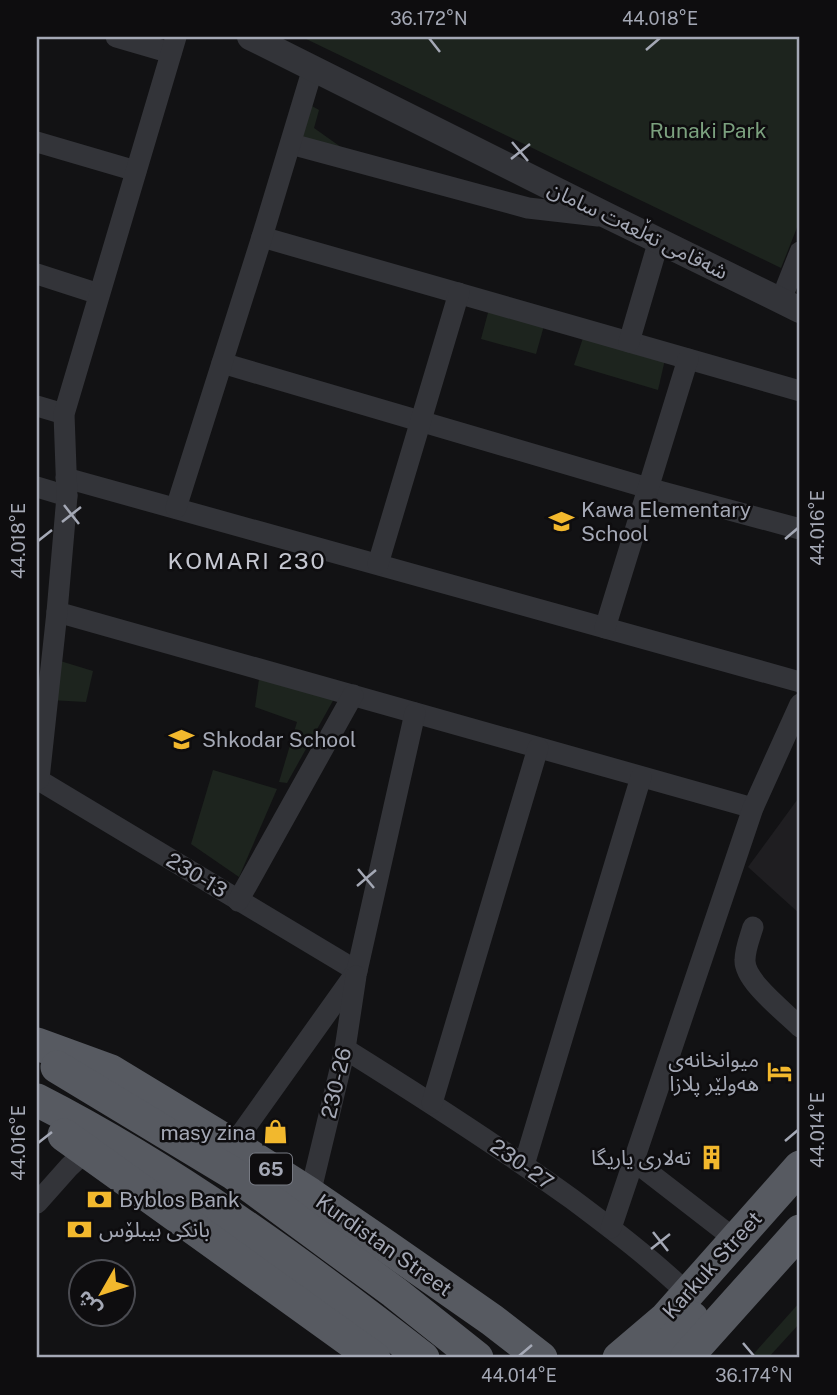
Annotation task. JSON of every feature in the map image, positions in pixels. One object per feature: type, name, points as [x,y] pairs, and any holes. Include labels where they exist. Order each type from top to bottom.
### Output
[{"type":"highway","name":"Kurdistan Street","points":[[37,1044],[111,1071],[234,1160],[477,1358]]},
{"type":"highway","name":"Kurdistan Street","points":[[37,1055],[234,1160],[310,1194],[492,1320],[541,1358]]},
{"type":"highway","points":[[37,1100],[89,1127],[211,1203],[423,1358]]},
{"type":"highway","points":[[37,1114],[371,1357]]},
{"type":"highway","name":"Karkuk Street","points":[[619,1358],[666,1318],[800,1167]]},
{"type":"highway","name":"Karkuk Street","points":[[657,1358],[800,1195]]},
{"type":"highway","name":"Karkuk Street","points":[[686,1358],[800,1231]]},
{"type":"highway","points":[[715,1358],[800,1261]]},
{"type":"highway","points":[[597,1358],[614,1352],[666,1318]]},
{"type":"highway","points":[[492,1320],[528,1342],[566,1358]]},
{"type":"street","points":[[38,779],[57,612],[67,487],[64,414],[173,45],[116,37]]},
{"type":"street","name":"شەقامی تەڵعەت سامان","points":[[250,37],[790,305]]},
{"type":"street","points":[[176,508],[313,68]]},
{"type":"street","points":[[37,142],[136,171]]},
{"type":"street","points":[[290,144],[528,208],[610,217]]},
{"type":"street","points":[[262,237],[800,391]]},
{"type":"street","points":[[629,342],[659,240]]},
{"type":"street","points":[[790,305],[800,252]]},
{"type":"street","points":[[37,274],[99,294]]},
{"type":"street","points":[[378,564],[459,293]]},
{"type":"street","points":[[604,628],[688,359]]},
{"type":"street","points":[[222,363],[648,488],[800,529]]},
{"type":"street","points":[[37,406],[64,414]]},
{"type":"street","points":[[37,487],[67,487],[176,508],[800,682]]},
{"type":"street","points":[[57,612],[754,808]]},
{"type":"street","points":[[238,901],[352,695]]},
{"type":"street","points":[[611,1228],[754,808],[800,704]]},
{"type":"street","name":"230-26","points":[[310,1194],[345,1049],[357,971],[415,713]]},
{"type":"street","points":[[432,1103],[538,748]]},
{"type":"street","points":[[524,1165],[641,777]]},
{"type":"street","name":"230-13","points":[[38,779],[357,971]]},
{"type":"street","points":[[753,927],[745,960],[748,973],[800,1027]]},
{"type":"street","points":[[234,1160],[357,971]]},
{"type":"street","name":"230-27","points":[[345,1049],[524,1165],[611,1228],[688,1294]]},
{"type":"street","points":[[37,1203],[86,1151]]},
{"type":"street","points":[[634,1161],[736,1240]]},
{"type":"shaded area","points":[[800,796],[800,914],[748,867]]},
{"type":"green space","name":"Runaki Park","points":[[302,37],[800,37],[800,220],[781,268]]},
{"type":"green space","points":[[310,105],[319,110],[314,128],[345,150],[302,138]]},
{"type":"green space","points":[[489,309],[545,322],[536,354],[481,339]]},
{"type":"green space","points":[[584,335],[666,355],[658,390],[574,365]]},
{"type":"green space","points":[[57,660],[93,671],[86,702],[50,700]]},
{"type":"green space","points":[[259,679],[335,697],[287,783],[279,782],[297,722],[255,707]]},
{"type":"green space","points":[[213,770],[277,789],[239,877],[191,844]]},
{"type":"green space","points":[[800,1302],[800,1323],[768,1358],[750,1358]]},
{"type":"place","name":"Kawa Elementary School","points":[[561,521]]},
{"type":"place","name":"Shkodar School","points":[[182,739]]},
{"type":"place","name":"میوانخانەی هەولێر پلازا","points":[[779,1071]]},
{"type":"place","name":"masy zina","points":[[276,1132]]},
{"type":"place","name":"تەلاری یاریگا","points":[[711,1157]]},
{"type":"place","name":"Byblos Bank","points":[[99,1199]]},
{"type":"place","name":"بانکی بیبلۆس","points":[[79,1229]]},
{"type":"district","name":"KOMARI 230","points":[[247,560]]}]
